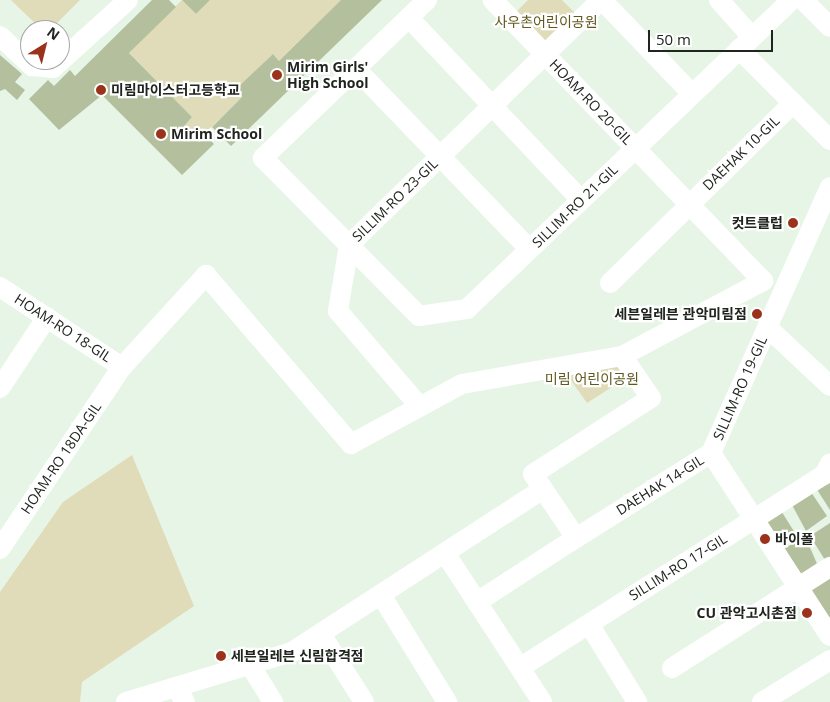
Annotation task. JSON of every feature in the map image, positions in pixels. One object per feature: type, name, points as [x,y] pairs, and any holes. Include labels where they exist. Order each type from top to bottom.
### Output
[{"type":"street","points":[[0,36],[32,66],[53,68],[128,0]]},
{"type":"street","points":[[427,0],[263,158],[349,245],[338,311],[420,407],[462,384],[622,356],[763,281]]},
{"type":"street","name":"HOAM-RO 20-GIL","points":[[493,0],[780,297]]},
{"type":"street","name":"SILLIM-RO 23-GIL","points":[[349,245],[602,0],[692,94]]},
{"type":"street","points":[[718,0],[745,43],[793,103],[828,135]]},
{"type":"street","name":"SILLIM-RO 21-GIL","points":[[349,245],[420,316],[467,309],[791,0]]},
{"type":"street","points":[[803,0],[830,27]]},
{"type":"street","points":[[409,18],[494,104],[581,200]]},
{"type":"street","name":"SILLIM-RO 23-GIL","points":[[356,69],[441,155],[529,250]]},
{"type":"street","name":"DAEHAK 10-GIL","points":[[689,204],[793,103]]},
{"type":"street","name":"SILLIM-RO 19-GIL","points":[[711,453],[830,187]]},
{"type":"street","points":[[610,283],[689,204]]},
{"type":"street","name":"HOAM-RO 18-GIL","points":[[0,287],[122,367],[206,275],[350,444],[420,407]]},
{"type":"street","points":[[0,388],[47,318]]},
{"type":"street","points":[[767,327],[830,386]]},
{"type":"street","points":[[576,538],[532,474],[651,398],[622,356]]},
{"type":"street","name":"HOAM-RO 18DA-GIL","points":[[0,549],[122,367]]},
{"type":"street","name":"DAEHAK 14-GIL","points":[[477,602],[711,453],[830,636]]},
{"type":"street","name":"SILLIM-RO 17-GIL","points":[[521,667],[824,475],[830,463]]},
{"type":"street","points":[[126,702],[180,695],[250,665],[292,652],[543,490]]},
{"type":"street","points":[[445,553],[542,702]]},
{"type":"street","points":[[672,668],[830,567]]},
{"type":"street","points":[[380,595],[447,702]]},
{"type":"street","points":[[588,624],[637,702]]},
{"type":"street","points":[[321,634],[364,702]]},
{"type":"street","points":[[762,702],[830,660]]},
{"type":"street","points":[[250,665],[273,702]]},
{"type":"green space","points":[[11,0],[80,0],[60,20],[32,20]]},
{"type":"green space","points":[[182,0],[196,14],[210,0],[341,0],[279,61],[273,54],[236,90],[242,97],[204,134],[196,125],[189,132],[184,126],[192,117],[129,53]]},
{"type":"green space","name":"사우촌어린이공원","points":[[528,0],[562,0],[581,19],[545,54],[510,18]]},
{"type":"green space","name":"미림 어린이공원","points":[[622,356],[634,373],[587,403],[561,366]]},
{"type":"green space","points":[[132,455],[194,606],[82,682],[80,702],[0,702],[0,592],[63,502]]},
{"type":"building","name":"미림마이스터고등학교","points":[[152,0],[169,0],[176,7],[129,53],[192,117],[184,126],[189,132],[196,125],[214,144],[182,175],[102,95],[59,130],[29,99],[48,80],[54,86],[70,70],[75,76]]},
{"type":"building","points":[[182,0],[210,0],[196,14]]},
{"type":"building","name":"Mirim Girls' High School","points":[[341,0],[382,0],[231,146],[212,127],[242,97],[235,90],[273,54],[279,61]]},
{"type":"building","points":[[0,55],[22,74],[15,82],[25,90],[17,100],[5,89],[0,91]]},
{"type":"building","points":[[830,478],[830,510],[816,488]]},
{"type":"building","points":[[811,492],[827,516],[806,531],[791,503]]},
{"type":"building","points":[[780,509],[796,535],[781,545],[765,519]]},
{"type":"building","points":[[830,523],[830,557],[825,560],[810,536]]},
{"type":"building","points":[[805,536],[818,566],[802,576],[784,549]]},
{"type":"building","points":[[830,578],[830,622],[808,588]]},
{"type":"place","name":"Mirim Girls' High School","points":[[277,75]]},
{"type":"place","name":"미림마이스터고등학교","points":[[101,90]]},
{"type":"place","name":"Mirim School","points":[[161,134]]},
{"type":"place","name":"컷트클럽","points":[[793,223]]},
{"type":"place","name":"세븐일레븐 관악미림점","points":[[757,314]]},
{"type":"place","name":"바이폴","points":[[765,539]]},
{"type":"place","name":"CU 관악고시촌점","points":[[807,613]]},
{"type":"place","name":"세븐일레븐 신림합격점","points":[[221,656]]}]
